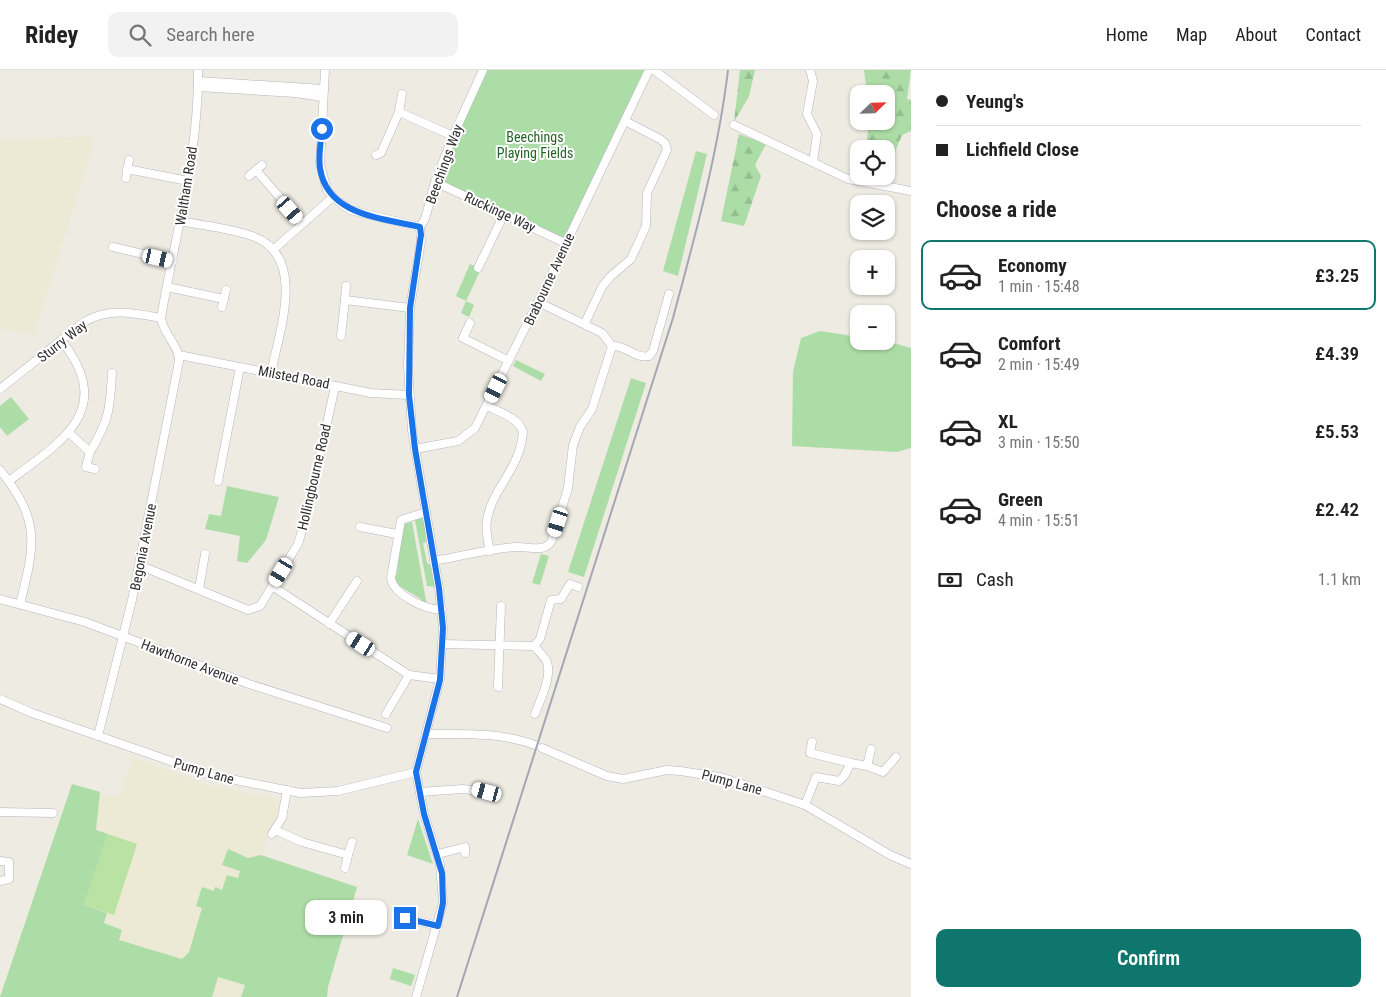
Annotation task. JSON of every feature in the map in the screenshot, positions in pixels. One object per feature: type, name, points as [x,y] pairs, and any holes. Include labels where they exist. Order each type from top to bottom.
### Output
[{"type":"street","name":"Waltham Road","points":[[161,318],[181,221],[197,122],[198,70]]},
{"type":"street","points":[[325,70],[320,168],[325,184],[333,197],[352,211],[420,227]]},
{"type":"street","name":"Beechings Way","points":[[416,997],[438,926],[443,889],[438,854],[424,814],[416,772],[440,680],[443,644],[442,609],[415,449],[409,395],[410,308],[421,241],[420,227],[425,219],[435,182],[453,136],[484,70]]},
{"type":"street","name":"Brabourne Avenue","points":[[415,449],[458,441],[469,435],[487,406],[649,70]]},
{"type":"street","points":[[654,70],[714,115]]},
{"type":"street","points":[[810,70],[814,81],[807,114],[817,134],[813,162]]},
{"type":"street","points":[[198,84],[324,93]]},
{"type":"street","points":[[376,155],[381,153],[399,112],[402,94]]},
{"type":"street","points":[[399,112],[453,136]]},
{"type":"street","points":[[585,323],[602,287],[610,277],[626,264],[635,251],[646,226],[647,193],[667,150],[665,143],[660,139],[625,121]]},
{"type":"street","points":[[734,126],[848,179],[911,191]]},
{"type":"street","points":[[126,178],[129,160]]},
{"type":"street","points":[[249,176],[259,168],[302,223]]},
{"type":"street","points":[[127,169],[188,181]]},
{"type":"street","name":"Ruckinge Way","points":[[435,182],[565,243]]},
{"type":"street","points":[[273,250],[333,197]]},
{"type":"street","points":[[478,268],[504,214]]},
{"type":"street","points":[[181,221],[252,236],[273,250],[281,261],[286,276],[287,290],[271,373]]},
{"type":"street","points":[[113,247],[173,261]]},
{"type":"street","points":[[341,336],[346,286]]},
{"type":"street","points":[[167,287],[225,295],[222,307]]},
{"type":"street","points":[[538,302],[585,323],[602,333],[612,346],[624,347],[633,354],[649,356],[653,350],[669,294]]},
{"type":"street","points":[[345,300],[410,308]]},
{"type":"street","name":"Sturry Way","points":[[0,390],[84,322],[105,313],[123,312],[161,318]]},
{"type":"street","points":[[161,318],[162,326],[179,356]]},
{"type":"street","points":[[459,346],[470,323]]},
{"type":"street","points":[[462,338],[509,361]]},
{"type":"street","points":[[9,481],[62,441],[79,419],[84,403],[84,388],[78,365],[61,340]]},
{"type":"street","points":[[434,561],[524,547],[540,549],[550,543],[568,488],[573,445],[580,427],[592,409],[612,346]]},
{"type":"street","name":"Milsted Road","points":[[179,356],[335,386],[383,394],[409,395]]},
{"type":"street","name":"Begonia Avenue","points":[[98,736],[139,565],[179,356]]},
{"type":"street","points":[[218,481],[240,367]]},
{"type":"street","points":[[95,469],[86,467],[90,452],[102,432],[110,409],[112,373]]},
{"type":"street","name":"Hollingbourne Road","points":[[139,565],[251,611],[260,606],[298,544],[309,508],[335,386]]},
{"type":"street","points":[[487,406],[516,421],[522,426],[523,432],[523,441],[514,468],[491,505],[487,519],[486,528],[490,551]]},
{"type":"street","points":[[69,433],[90,452]]},
{"type":"street","points":[[0,470],[23,503],[32,534],[32,556],[20,604]]},
{"type":"street","points":[[426,512],[401,520],[397,534],[392,584],[396,590],[429,610],[442,609]]},
{"type":"street","points":[[360,527],[397,534]]},
{"type":"street","points":[[199,590],[205,554]]},
{"type":"street","points":[[329,624],[357,581]]},
{"type":"street","points":[[443,644],[534,646],[540,639],[551,600],[561,599],[570,584],[578,587]]},
{"type":"street","points":[[272,586],[409,675],[440,680]]},
{"type":"street","name":"Hawthorne Avenue","points":[[0,599],[78,620],[249,684],[383,722],[409,675]]},
{"type":"street","points":[[498,687],[501,606]]},
{"type":"street","points":[[534,646],[546,660],[547,668],[546,682],[535,714]]},
{"type":"street","name":"Pump Lane","points":[[0,699],[22,709],[211,775],[288,790],[327,793],[416,772]]},
{"type":"street","name":"Pump Lane","points":[[426,734],[478,734],[522,740],[608,776],[624,779],[667,770],[701,773],[805,805],[890,855],[911,864]]},
{"type":"street","points":[[812,742],[810,753],[868,766],[883,772],[896,757]]},
{"type":"street","points":[[868,766],[871,749]]},
{"type":"street","points":[[805,805],[816,777],[839,781],[851,763]]},
{"type":"street","points":[[420,792],[462,789],[487,792]]},
{"type":"street","points":[[288,790],[283,813],[273,832],[348,855]]},
{"type":"street","points":[[0,812],[53,813]]},
{"type":"street","points":[[344,868],[352,842]]},
{"type":"street","points":[[438,854],[465,847],[465,853]]},
{"type":"street","points":[[0,881],[10,878],[4,861]]},
{"type":"street","points":[[405,918],[438,926]]},
{"type":"shaded area","points":[[87,136],[95,139],[34,335],[0,328],[0,141]]},
{"type":"shaded area","points":[[133,757],[208,785],[282,800],[261,855],[357,887],[328,987],[327,997],[0,997],[72,784],[119,798]]},
{"type":"green space","name":"Beechings Playing Fields","points":[[483,70],[649,70],[565,243],[435,182]]},
{"type":"green space","points":[[740,70],[755,70],[749,96],[734,122]]},
{"type":"green space","points":[[864,70],[911,70],[907,99],[911,100],[911,131],[902,135],[895,155],[895,140],[867,140],[868,130],[895,130],[895,85],[866,85]]},
{"type":"green space","points":[[739,134],[766,144],[755,165],[761,176],[744,226],[721,221]]},
{"type":"green space","points":[[696,151],[707,154],[678,276],[663,271]]},
{"type":"green space","points":[[470,264],[481,269],[466,301],[456,296]]},
{"type":"green space","points":[[466,301],[474,305],[469,317],[461,313]]},
{"type":"green space","points":[[820,331],[850,336],[850,350],[895,350],[895,344],[911,348],[911,448],[897,452],[792,446],[793,372],[801,338]]},
{"type":"green space","points":[[516,360],[545,374],[541,381],[513,366]]},
{"type":"green space","points":[[631,378],[646,383],[584,577],[568,572]]},
{"type":"green space","points":[[11,397],[29,419],[7,436],[0,427],[0,406]]},
{"type":"green space","points":[[227,486],[279,497],[266,540],[247,563],[237,561],[240,536],[205,529],[209,514],[221,516]]},
{"type":"green space","points":[[424,516],[426,542],[423,543],[435,587],[427,586],[415,520]]},
{"type":"green space","points":[[412,522],[427,606],[421,603],[421,599],[401,587],[399,588],[394,581],[395,574],[397,574],[398,549],[404,524]]},
{"type":"green space","points":[[541,554],[549,556],[540,585],[532,583]]},
{"type":"green space","points":[[72,784],[100,792],[96,830],[108,834],[84,905],[107,913],[104,923],[122,930],[119,940],[182,959],[189,952],[202,908],[196,906],[202,887],[214,891],[215,887],[222,890],[227,875],[238,878],[240,871],[222,865],[228,849],[248,858],[261,855],[357,887],[328,987],[327,997],[241,997],[245,985],[218,977],[212,997],[0,997]]},
{"type":"green space","points":[[418,819],[433,864],[407,855]]},
{"type":"green space","points":[[108,834],[137,844],[114,915],[84,905]]},
{"type":"green space","points":[[393,968],[415,975],[411,986],[390,979]]},
{"type":"railway","points":[[457,997],[673,318],[712,164],[728,70]]},
{"type":"route","points":[[322,129],[321,174],[328,191],[334,198],[352,211],[420,227],[421,235],[410,308],[409,395],[412,430],[442,609],[443,644],[436,701],[416,772],[421,803],[438,854],[442,873],[443,903],[438,926],[405,918]]}]
